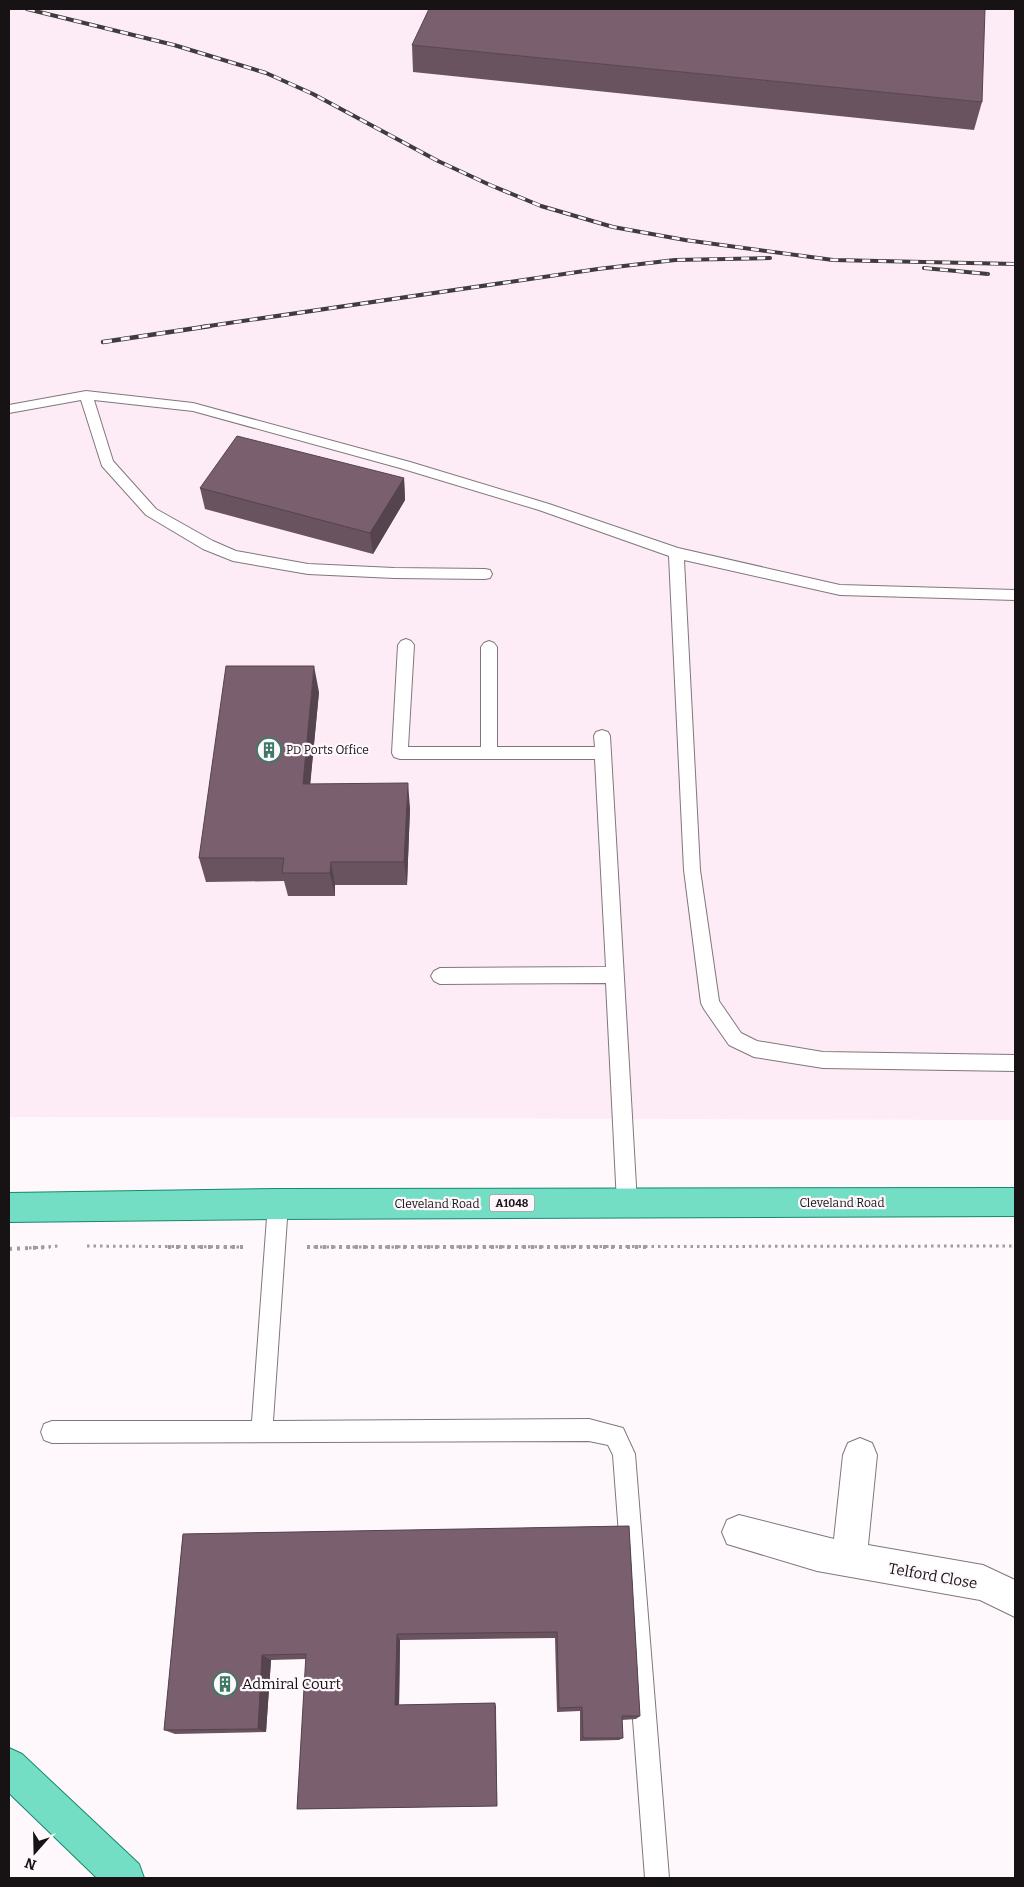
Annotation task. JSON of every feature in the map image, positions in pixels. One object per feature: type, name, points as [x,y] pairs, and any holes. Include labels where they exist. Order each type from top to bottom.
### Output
[{"type":"main road","name":"Cleveland Road","points":[[9,1208],[278,1204],[1015,1202]]},
{"type":"main road","points":[[9,1767],[125,1878]]},
{"type":"street","points":[[849,1560],[860,1455]]},
{"type":"street","name":"Telford Close","points":[[739,1532],[817,1554],[983,1583],[1015,1599]]},
{"type":"lane","points":[[9,409],[86,396],[192,407],[405,465],[544,507],[676,553],[840,590],[1015,595]]},
{"type":"lane","points":[[86,396],[107,463],[152,512],[208,545],[233,556],[308,569],[394,573],[485,574]]},
{"type":"lane","points":[[676,553],[692,870],[710,1003],[736,1039],[754,1049],[823,1060],[1015,1063]]},
{"type":"lane","points":[[406,645],[400,753],[603,754]]},
{"type":"lane","points":[[489,647],[489,753]]},
{"type":"lane","points":[[602,736],[627,1203]]},
{"type":"lane","points":[[440,976],[615,975]]},
{"type":"lane","points":[[262,1431],[278,1204]]},
{"type":"lane","points":[[52,1432],[590,1430],[615,1436],[624,1454],[657,1878]]},
{"type":"path","points":[[9,1250],[62,1246]]},
{"type":"path","points":[[82,1246],[1015,1246]]},
{"type":"shaded area","points":[[9,9],[1015,9],[1015,1120],[9,1117]]},
{"type":"building","points":[[429,9],[985,9],[982,102],[412,45]]},
{"type":"building","points":[[237,436],[404,478],[370,533],[200,488]]},
{"type":"building","name":"PD Ports Office","points":[[226,666],[314,666],[303,784],[408,783],[404,862],[331,862],[330,873],[282,873],[284,858],[199,858]]},
{"type":"building","name":"Admiral Court","points":[[629,1526],[640,1716],[622,1716],[623,1738],[583,1738],[582,1707],[559,1708],[557,1632],[397,1634],[395,1705],[495,1703],[497,1806],[297,1809],[306,1654],[262,1655],[258,1729],[164,1730],[183,1534]]},
{"type":"railway","points":[[27,9],[174,45],[266,73],[313,94],[438,161],[490,185],[541,206],[613,227],[685,240],[833,260],[1015,264]]},
{"type":"railway","points":[[202,327],[598,269],[675,260],[770,258]]},
{"type":"railway","points":[[924,268],[988,274]]},
{"type":"railway","points":[[103,342],[210,326]]},
{"type":"place","name":"PD Ports Office","points":[[269,750]]},
{"type":"place","name":"Admiral Court","points":[[225,1684]]}]
